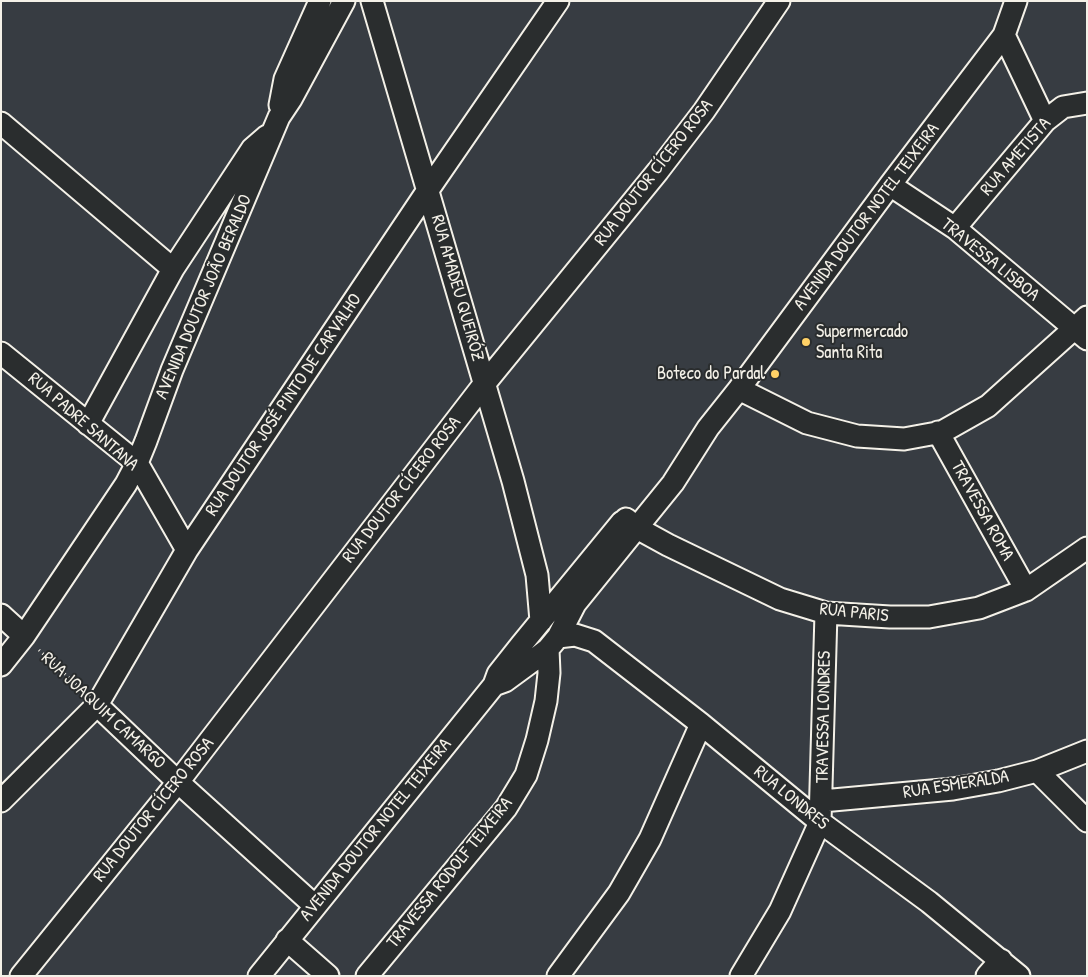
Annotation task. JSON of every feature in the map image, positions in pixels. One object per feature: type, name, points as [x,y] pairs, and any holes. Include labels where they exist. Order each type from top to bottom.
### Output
[{"type":"street","name":"AVENIDA DOUTOR JOÃO BERALDO","points":[[88,424],[173,269],[252,150],[276,125],[285,79],[320,1]]},
{"type":"street","name":"AVENIDA DOUTOR JOÃO BERALDO","points":[[1,665],[24,636],[126,484],[137,463],[172,370],[276,125],[344,1]]},
{"type":"street","name":"RUA AMADEU QUEIRÓZ","points":[[372,1],[513,481],[537,575],[541,621]]},
{"type":"street","name":"RUA DOUTOR JOSÉ PINTO DE CARVALHO","points":[[1,801],[96,705],[187,550],[428,190],[558,1]]},
{"type":"street","name":"RUA DOUTOR CÍCERO ROSA","points":[[21,976],[178,782],[485,383],[658,171],[704,111],[779,1]]},
{"type":"street","name":"AVENIDA DOUTOR NOTEL TEIXEIRA","points":[[546,643],[541,621],[631,523],[673,484],[708,428],[1004,35],[1010,4]]},
{"type":"street","points":[[1004,35],[1045,121]]},
{"type":"street","name":"RUA AMETISTA","points":[[955,228],[1045,121],[1064,106],[1087,103]]},
{"type":"street","points":[[1,124],[173,269]]},
{"type":"street","name":"TRAVESSA LISBOA","points":[[890,185],[955,228],[1082,329]]},
{"type":"street","points":[[739,389],[807,423],[857,436],[904,439],[938,432],[988,406],[1082,329]]},
{"type":"street","name":"RUA PADRE SANTANA","points":[[1,352],[137,463],[187,550]]},
{"type":"street","name":"TRAVESSA ROMA","points":[[938,432],[1026,590]]},
{"type":"street","name":"AVENIDA DOUTOR NOTEL TEIXEIRA","points":[[258,976],[494,685],[505,681],[546,643],[631,523]]},
{"type":"street","name":"RUA PARIS","points":[[631,523],[668,546],[780,599],[826,613],[890,617],[929,617],[979,608],[1026,590],[1087,548]]},
{"type":"street","name":"RUA AMADEU QUEIRÓZ","points":[[537,575],[560,599]]},
{"type":"street","name":"TRAVESSA RODOLF TEIXEIRA","points":[[367,976],[506,808],[526,775],[546,701],[549,673],[546,643],[565,609],[560,599]]},
{"type":"street","name":"TRAVESSA LONDRES","points":[[821,812],[826,613]]},
{"type":"street","points":[[1,615],[24,636]]},
{"type":"street","name":"RUA LONDRES","points":[[546,643],[575,635],[594,641],[701,724],[821,812],[1019,976]]},
{"type":"street","name":"RUA JOAQUIM CAMARGO","points":[[96,705],[315,906]]},
{"type":"street","points":[[558,976],[619,893],[650,839],[701,724]]},
{"type":"street","name":"RUA ESMERALDA","points":[[821,812],[998,781],[1037,771],[1087,751]]},
{"type":"street","points":[[1037,771],[1087,821]]},
{"type":"street","points":[[1,788],[22,779]]},
{"type":"street","points":[[741,976],[780,912],[821,812]]},
{"type":"street","points":[[287,940],[328,976]]},
{"type":"street","points":[[987,976],[1001,960]]},
{"type":"path","name":"RUA JOAQUIM CAMARGO","points":[[24,636],[96,705]]},
{"type":"place","name":"Supermercado Santa Rita","points":[[806,342]]},
{"type":"place","name":"Boteco do Pardal","points":[[775,374]]}]
